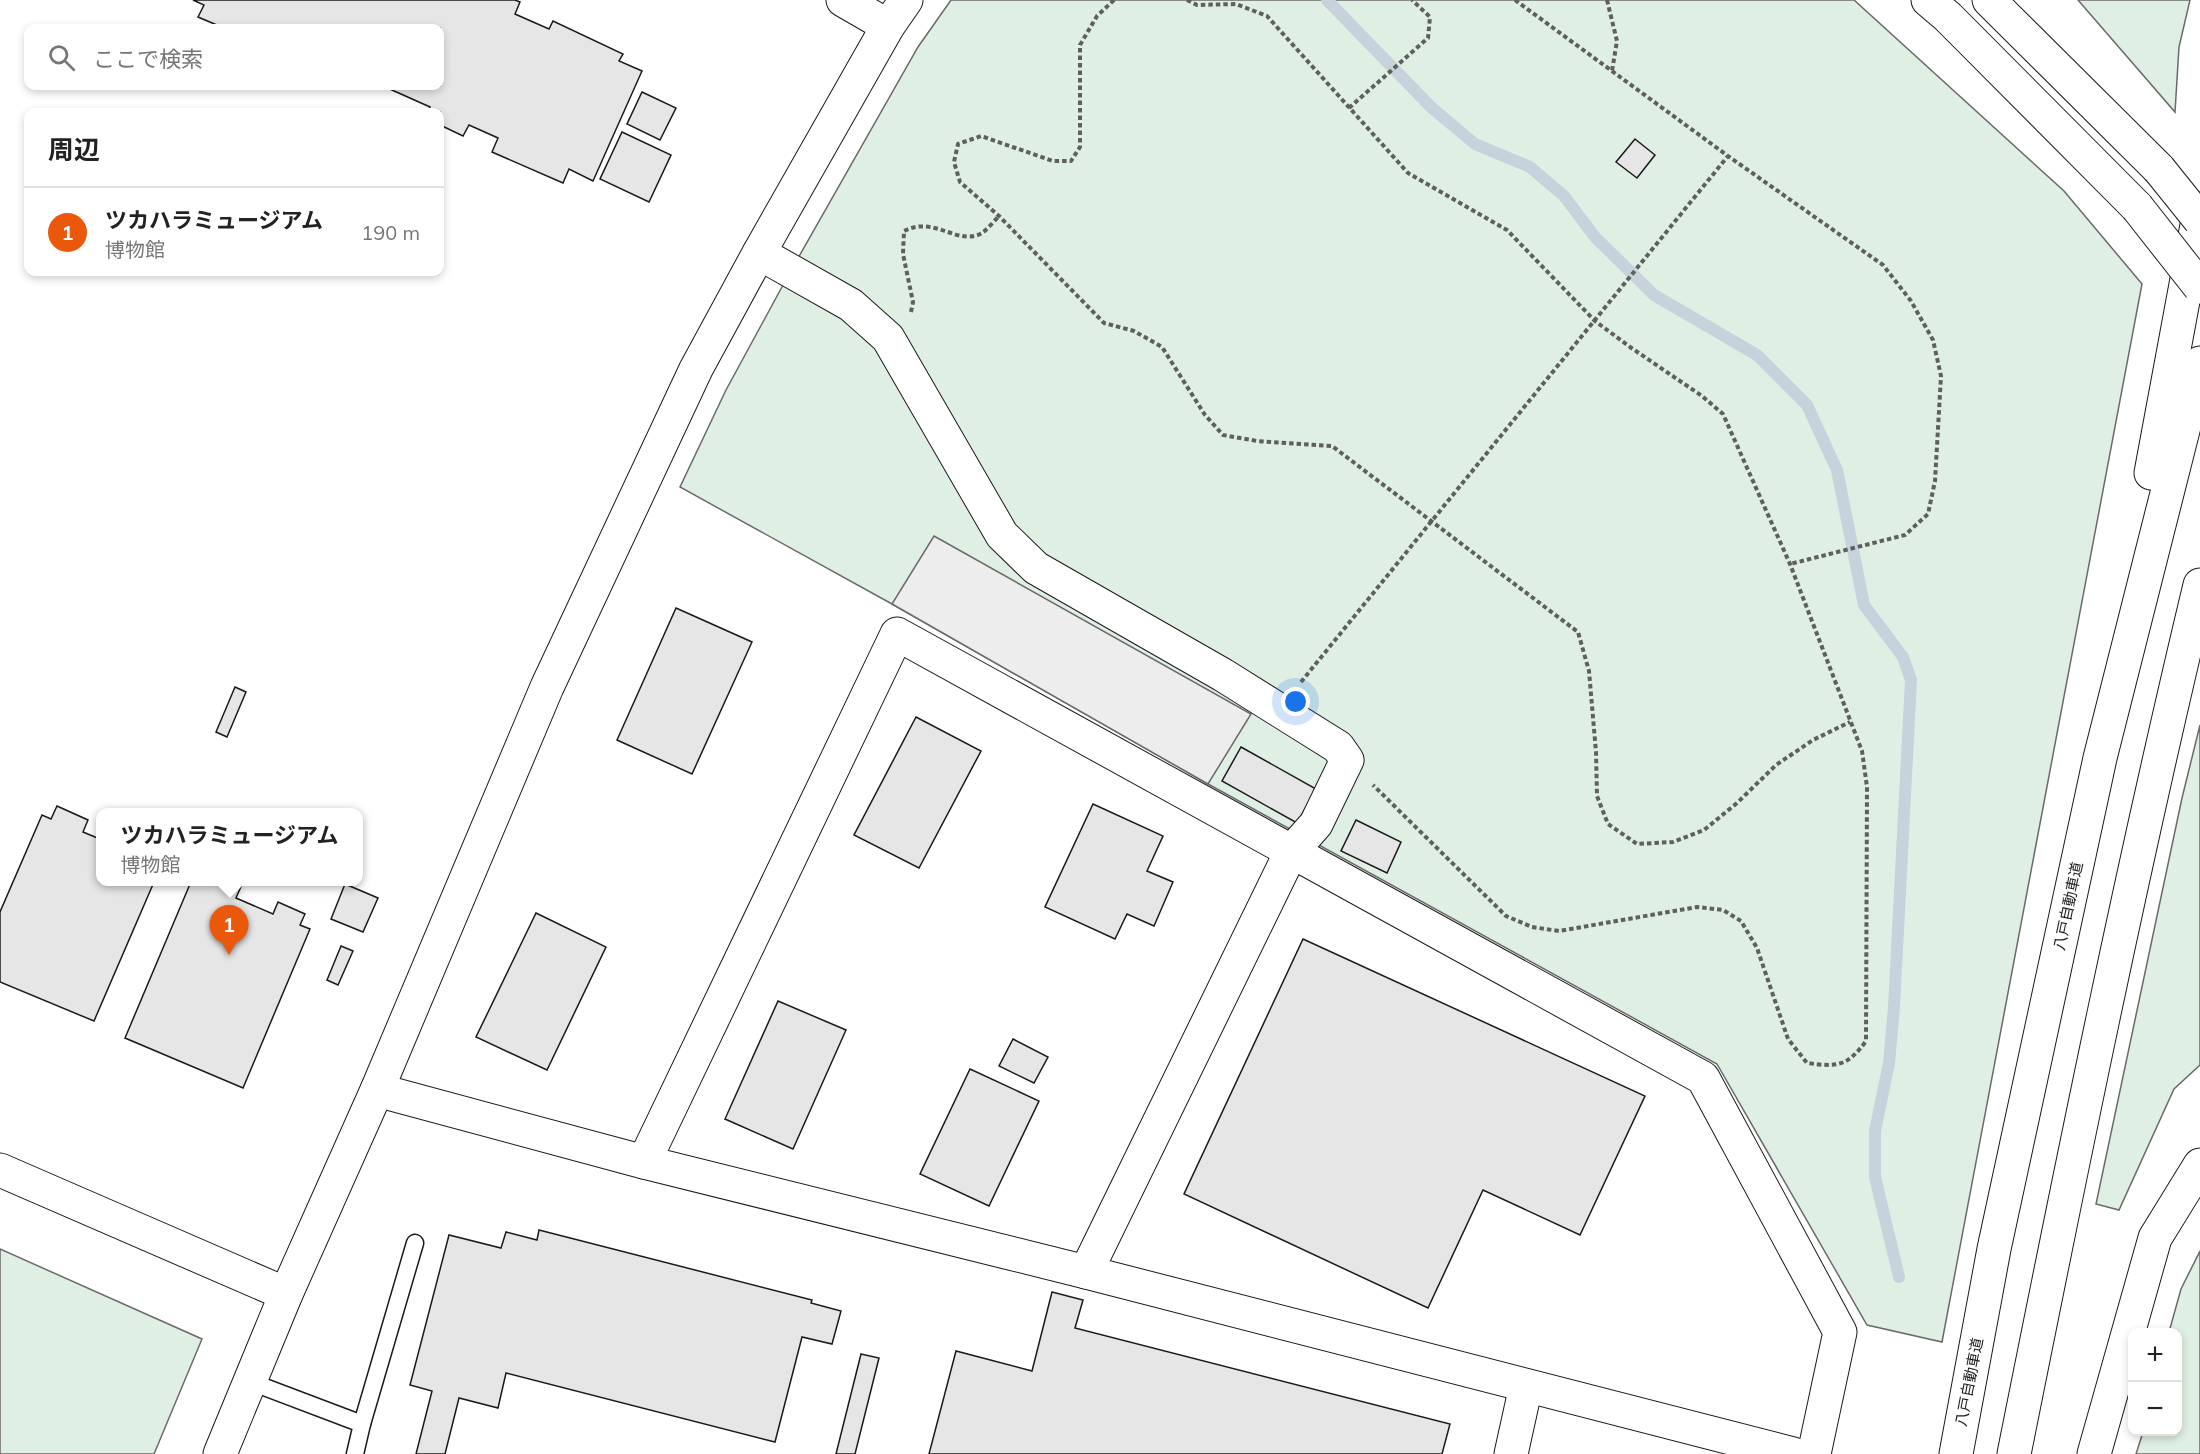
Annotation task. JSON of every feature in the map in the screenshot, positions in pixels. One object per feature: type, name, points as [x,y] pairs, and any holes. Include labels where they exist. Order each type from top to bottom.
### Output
[{"type":"main road","points":[[220,1454],[286,1294],[377,1090],[547,687],[696,369],[759,253],[897,13],[843,0]]},
{"type":"main road","points":[[1928,0],[1948,17],[2137,207],[2200,287]]},
{"type":"main road","points":[[1989,0],[2159,169],[2200,220]]},
{"type":"main road","points":[[2100,758],[2200,209]]},
{"type":"main road","points":[[759,253],[851,305],[888,338],[1002,535],[1036,568],[1223,675],[1338,747],[1347,760],[1316,824],[1291,852],[1086,1272]]},
{"type":"main road","name":"八戸自動車道","points":[[1956,1454],[1994,1249],[2100,758],[2200,363]]},
{"type":"main road","points":[[2014,1454],[2133,879],[2200,585]]},
{"type":"main road","points":[[644,1162],[897,634],[1703,1078],[1840,1332],[1814,1454]]},
{"type":"main road","points":[[377,1090],[644,1162],[1086,1272],[1793,1454]]},
{"type":"main road","points":[[2094,1454],[2155,1238],[2200,1165]]},
{"type":"main road","points":[[0,1170],[286,1294]]},
{"type":"main road","points":[[1511,1454],[1526,1386]]},
{"type":"lane","points":[[355,1454],[415,1244]]},
{"type":"lane","points":[[251,1382],[362,1424]]},
{"type":"path","points":[[1114,0],[1097,16],[1080,45],[1080,147],[1071,161],[1053,161],[981,136],[958,144],[954,162],[960,182],[999,216],[1104,323],[1134,331],[1162,347],[1205,415],[1222,435],[1257,441],[1332,446],[1578,632],[1589,671],[1596,752],[1597,796],[1608,824],[1637,844],[1673,842],[1704,830],[1737,803],[1776,765],[1813,740],[1850,722]]},
{"type":"path","points":[[1187,0],[1197,5],[1236,4],[1267,16],[1408,173],[1507,230],[1595,321],[1702,396],[1723,414],[1790,564],[1862,751],[1867,788],[1866,1041],[1855,1057],[1833,1066],[1807,1063],[1788,1039],[1757,948],[1741,921],[1723,910],[1697,907],[1559,931],[1532,927],[1506,916],[1347,760]]},
{"type":"path","points":[[1349,108],[1428,38],[1430,17],[1412,0]]},
{"type":"path","points":[[1515,0],[1728,156],[1883,265],[1911,301],[1933,340],[1941,376],[1935,481],[1928,514],[1905,535],[1790,564]]},
{"type":"path","points":[[1607,0],[1617,41],[1612,71]]},
{"type":"path","points":[[1279,710],[1728,156]]},
{"type":"path","points":[[888,338],[908,323],[913,302],[903,254],[904,231],[915,225],[934,226],[961,237],[981,234],[999,216]]},
{"type":"green space","points":[[951,0],[1854,0],[2064,191],[2142,284],[1942,1342],[1867,1325],[1717,1064],[1208,784],[892,604],[680,487],[726,390],[789,274],[918,47]]},
{"type":"green space","points":[[2078,0],[2190,0],[2179,47],[2175,112]]},
{"type":"green space","points":[[2200,725],[2200,1065],[2174,1089],[2119,1210],[2096,1204],[2182,798]]},
{"type":"green space","points":[[0,1249],[202,1339],[154,1454],[0,1454]]},
{"type":"green space","points":[[2200,1251],[2200,1454],[2136,1454],[2142,1436],[2182,1436],[2182,1328],[2170,1328],[2181,1289]]},
{"type":"shaded area","points":[[934,536],[1251,714],[1208,784],[892,604]]},
{"type":"building","points":[[193,0],[515,0],[520,2],[515,14],[549,29],[553,21],[623,54],[619,61],[642,71],[593,181],[569,169],[563,183],[492,152],[498,138],[469,125],[463,136],[444,127],[444,108],[430,108],[392,90],[444,90],[444,24],[215,24],[198,17],[204,5]]},
{"type":"building","points":[[642,92],[676,108],[660,140],[627,124]]},
{"type":"building","points":[[622,132],[671,155],[649,202],[600,179]]},
{"type":"building","points":[[1635,139],[1655,155],[1637,178],[1616,162]]},
{"type":"building","points":[[676,608],[752,642],[692,774],[617,740]]},
{"type":"building","points":[[235,687],[246,692],[227,737],[216,732]]},
{"type":"building","points":[[916,717],[981,751],[919,868],[854,835]]},
{"type":"building","points":[[1241,747],[1316,789],[1297,823],[1222,781]]},
{"type":"building","points":[[1093,804],[1163,836],[1147,871],[1173,882],[1154,926],[1127,914],[1115,939],[1045,907]]},
{"type":"building","points":[[57,806],[88,820],[83,832],[96,837],[96,886],[152,886],[94,1021],[0,982],[0,912],[42,815],[51,819]]},
{"type":"building","points":[[1356,820],[1401,842],[1387,873],[1341,851]]},
{"type":"building","points":[[189,886],[241,886],[236,898],[273,914],[278,902],[305,914],[300,925],[310,929],[243,1088],[125,1038]]},
{"type":"building","points":[[344,886],[350,886],[378,898],[363,932],[331,919]]},
{"type":"building","points":[[536,913],[606,947],[547,1070],[476,1037]]},
{"type":"building","points":[[1303,939],[1645,1096],[1580,1235],[1483,1190],[1428,1308],[1184,1194]]},
{"type":"building","points":[[341,946],[353,951],[338,985],[327,980]]},
{"type":"building","points":[[778,1001],[846,1030],[793,1149],[725,1119]]},
{"type":"building","points":[[1013,1039],[1048,1057],[1034,1083],[999,1066]]},
{"type":"building","points":[[970,1069],[1039,1101],[989,1206],[920,1174]]},
{"type":"building","points":[[539,1230],[812,1300],[811,1303],[841,1311],[832,1344],[802,1337],[775,1442],[506,1373],[498,1408],[459,1398],[445,1454],[416,1454],[432,1391],[410,1385],[449,1235],[501,1248],[506,1232],[537,1240]]},
{"type":"building","points":[[1052,1292],[1083,1300],[1075,1328],[1450,1424],[1442,1454],[929,1454],[956,1351],[1032,1371]]},
{"type":"building","points":[[861,1354],[879,1358],[855,1454],[836,1454]]},
{"type":"waterway","points":[[1327,0],[1432,108],[1475,144],[1530,167],[1564,196],[1595,237],[1654,295],[1757,355],[1807,405],[1837,470],[1864,605],[1903,657],[1911,680],[1894,1007],[1889,1063],[1875,1131],[1875,1177],[1899,1277]]},
{"type":"place","name":"ツカハラミュージアム","points":[[229,955]]}]
